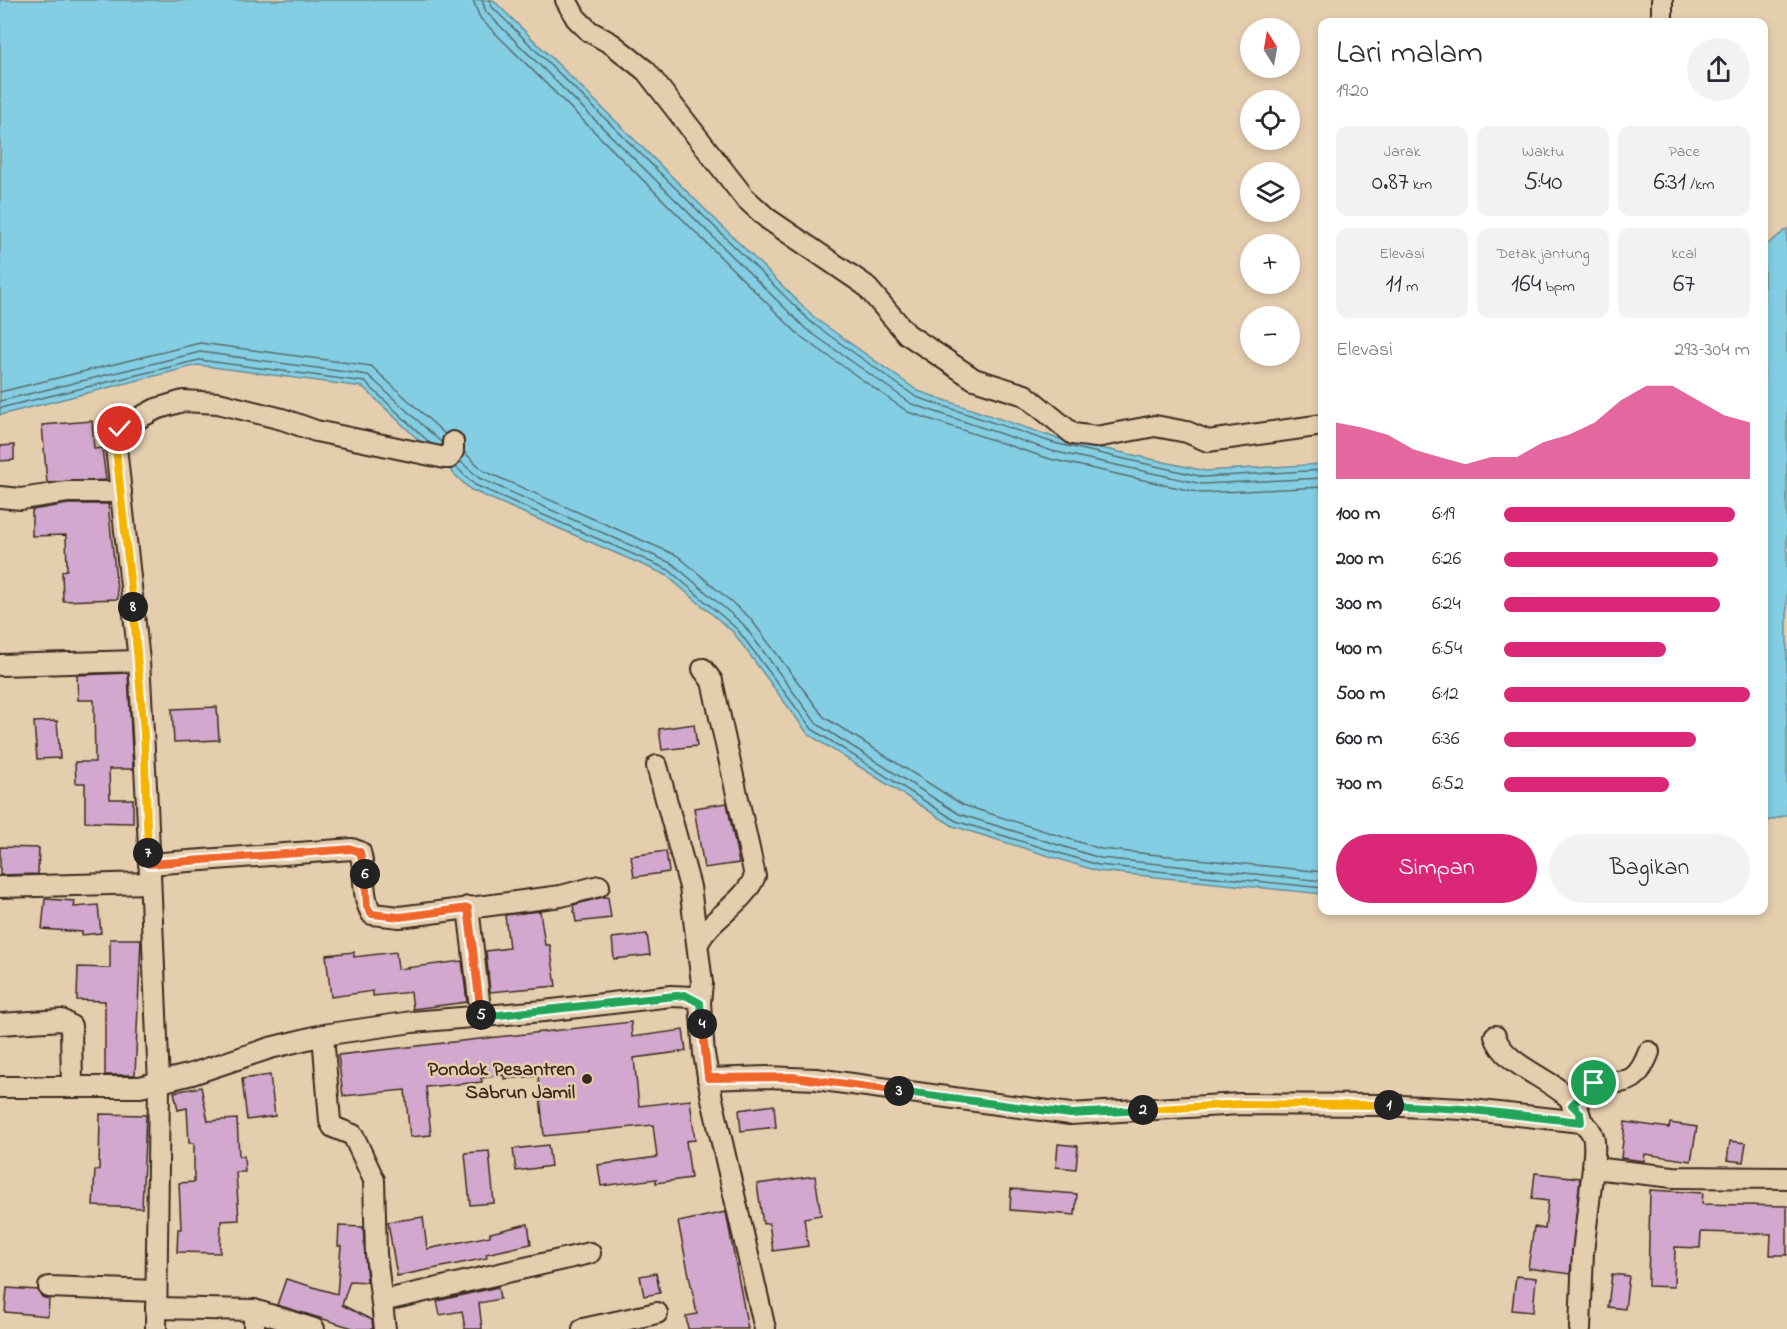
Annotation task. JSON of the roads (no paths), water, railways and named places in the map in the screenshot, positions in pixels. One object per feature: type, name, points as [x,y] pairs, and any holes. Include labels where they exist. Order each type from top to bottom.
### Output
[{"type":"street","points":[[566,0],[576,18],[589,31],[612,44],[646,71],[744,197],[760,212],[865,285],[907,334],[974,379],[1025,395],[1073,434],[1096,436],[1155,426],[1187,432],[1208,441],[1318,426]]},
{"type":"street","points":[[1662,0],[1662,18]]},
{"type":"street","points":[[156,1329],[159,1084],[139,661],[114,425],[183,401],[218,403],[282,419],[316,431],[445,458],[449,458],[453,451],[453,442]]},
{"type":"street","points":[[0,497],[21,499],[67,492],[121,492]]},
{"type":"street","points":[[0,665],[139,661]]},
{"type":"street","points":[[698,943],[702,934],[720,916],[739,902],[754,876],[730,774],[712,681],[703,669]]},
{"type":"street","points":[[657,766],[690,887],[698,943],[700,1003],[708,1078],[765,1329]]},
{"type":"street","points":[[0,886],[149,873],[352,849],[360,852],[364,865],[367,907],[372,914],[400,917],[561,896],[599,886]]},
{"type":"street","points":[[468,908],[481,1017]]},
{"type":"street","points":[[0,1087],[120,1088],[159,1084],[270,1048],[323,1035],[412,1022],[481,1017],[671,996],[693,997],[700,1003]]},
{"type":"street","points":[[0,1024],[62,1020],[71,1026],[72,1087]]},
{"type":"street","points":[[323,1035],[330,1121],[333,1127],[353,1135],[374,1180],[376,1254],[385,1329]]},
{"type":"street","points":[[1495,1036],[1499,1048],[1513,1061],[1565,1095],[1594,1135],[1593,1168],[1583,1252],[1580,1329]]},
{"type":"street","points":[[1576,1113],[1587,1085],[1625,1083],[1641,1071],[1649,1052]]},
{"type":"street","points":[[708,1078],[816,1079],[1070,1114],[1240,1104],[1381,1105],[1576,1113]]},
{"type":"street","points":[[1593,1168],[1673,1177],[1787,1178]]},
{"type":"street","points":[[382,1301],[591,1253]]},
{"type":"street","points":[[49,1287],[156,1299],[314,1329]]},
{"type":"street","points":[[583,1329],[657,1314]]},
{"type":"water","points":[[0,0],[493,0],[816,319],[918,391],[1056,438],[1205,471],[1318,464],[1318,893],[1097,871],[953,826],[808,734],[733,632],[666,575],[471,490],[363,387],[198,365],[0,415]]},
{"type":"water","points":[[1787,229],[1787,815],[1768,821],[1768,244]]},
{"type":"place","name":"Pondok Pesantren Sabrun Jamil","points":[[587,1079]]}]
